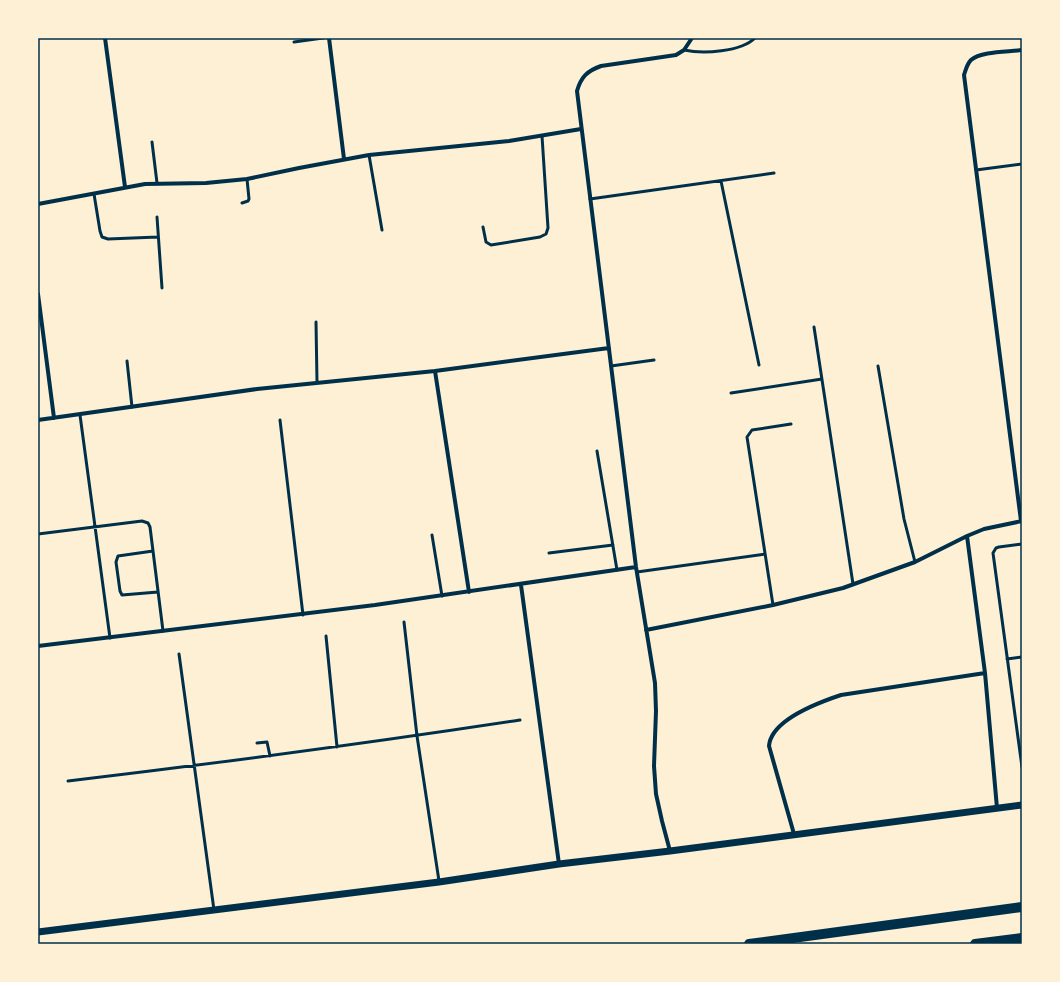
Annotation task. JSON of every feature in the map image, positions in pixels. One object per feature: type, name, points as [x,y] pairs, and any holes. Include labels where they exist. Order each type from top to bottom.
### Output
[{"type":"highway","points":[[749,944],[1022,907]]},
{"type":"highway","points":[[975,944],[1022,938]]},
{"type":"street","points":[[105,38],[125,187]]},
{"type":"street","points":[[329,38],[344,159]]},
{"type":"street","points":[[670,851],[656,794],[654,766],[656,711],[655,683],[636,567],[577,91],[580,82],[592,69],[601,66],[665,58],[676,55],[684,50],[692,38]]},
{"type":"street","points":[[646,630],[806,598],[853,584],[915,562],[984,529],[1022,521],[964,75],[966,67],[970,61],[977,56],[1022,50]]},
{"type":"street","points":[[38,204],[125,187],[157,183],[206,183],[247,179],[369,155],[473,145],[542,136],[581,129]]},
{"type":"street","points":[[38,294],[54,418]]},
{"type":"street","points":[[38,420],[257,389],[435,371],[609,348]]},
{"type":"street","points":[[435,371],[469,592]]},
{"type":"street","points":[[967,536],[985,674],[997,808]]},
{"type":"street","points":[[38,646],[302,615],[521,585],[636,567]]},
{"type":"street","points":[[521,585],[559,864]]},
{"type":"street","points":[[794,834],[769,746],[771,735],[775,731],[806,709],[841,695],[985,674]]},
{"type":"street","points":[[38,932],[439,882],[559,864],[670,851],[1022,804]]},
{"type":"lane","points":[[294,42],[323,38]]},
{"type":"lane","points":[[684,50],[699,52],[714,51],[737,47],[751,42],[755,38]]},
{"type":"lane","points":[[483,227],[486,242],[491,245],[540,237],[546,234],[548,228],[542,136]]},
{"type":"lane","points":[[152,142],[157,183]]},
{"type":"lane","points":[[369,155],[382,230]]},
{"type":"lane","points":[[976,170],[1022,164]]},
{"type":"lane","points":[[590,198],[774,173]]},
{"type":"lane","points":[[242,203],[248,201],[249,199],[247,179]]},
{"type":"lane","points":[[721,181],[759,365]]},
{"type":"lane","points":[[94,194],[102,237],[108,239],[158,237]]},
{"type":"lane","points":[[157,217],[162,288]]},
{"type":"lane","points":[[316,322],[317,382]]},
{"type":"lane","points":[[814,327],[853,584]]},
{"type":"lane","points":[[611,366],[654,360]]},
{"type":"lane","points":[[127,361],[132,407]]},
{"type":"lane","points":[[878,366],[904,519],[915,562]]},
{"type":"lane","points":[[731,392],[822,379]]},
{"type":"lane","points":[[80,415],[110,638]]},
{"type":"lane","points":[[280,420],[302,615]]},
{"type":"lane","points":[[773,605],[747,437],[752,430],[791,424]]},
{"type":"lane","points":[[597,451],[617,570]]},
{"type":"lane","points":[[38,534],[145,521],[149,525],[163,631]]},
{"type":"lane","points":[[432,535],[442,596]]},
{"type":"lane","points":[[1022,544],[999,547],[996,548],[993,553],[1022,767]]},
{"type":"lane","points":[[549,553],[613,545]]},
{"type":"lane","points":[[153,551],[118,556],[116,562],[120,591],[122,595],[158,592]]},
{"type":"lane","points":[[637,572],[765,554]]},
{"type":"lane","points":[[404,622],[417,736],[439,882]]},
{"type":"lane","points":[[326,636],[337,747]]},
{"type":"lane","points":[[179,654],[214,910]]},
{"type":"lane","points":[[1007,659],[1022,657]]},
{"type":"lane","points":[[68,781],[337,747],[520,720]]},
{"type":"lane","points":[[257,743],[268,743],[270,756]]}]
